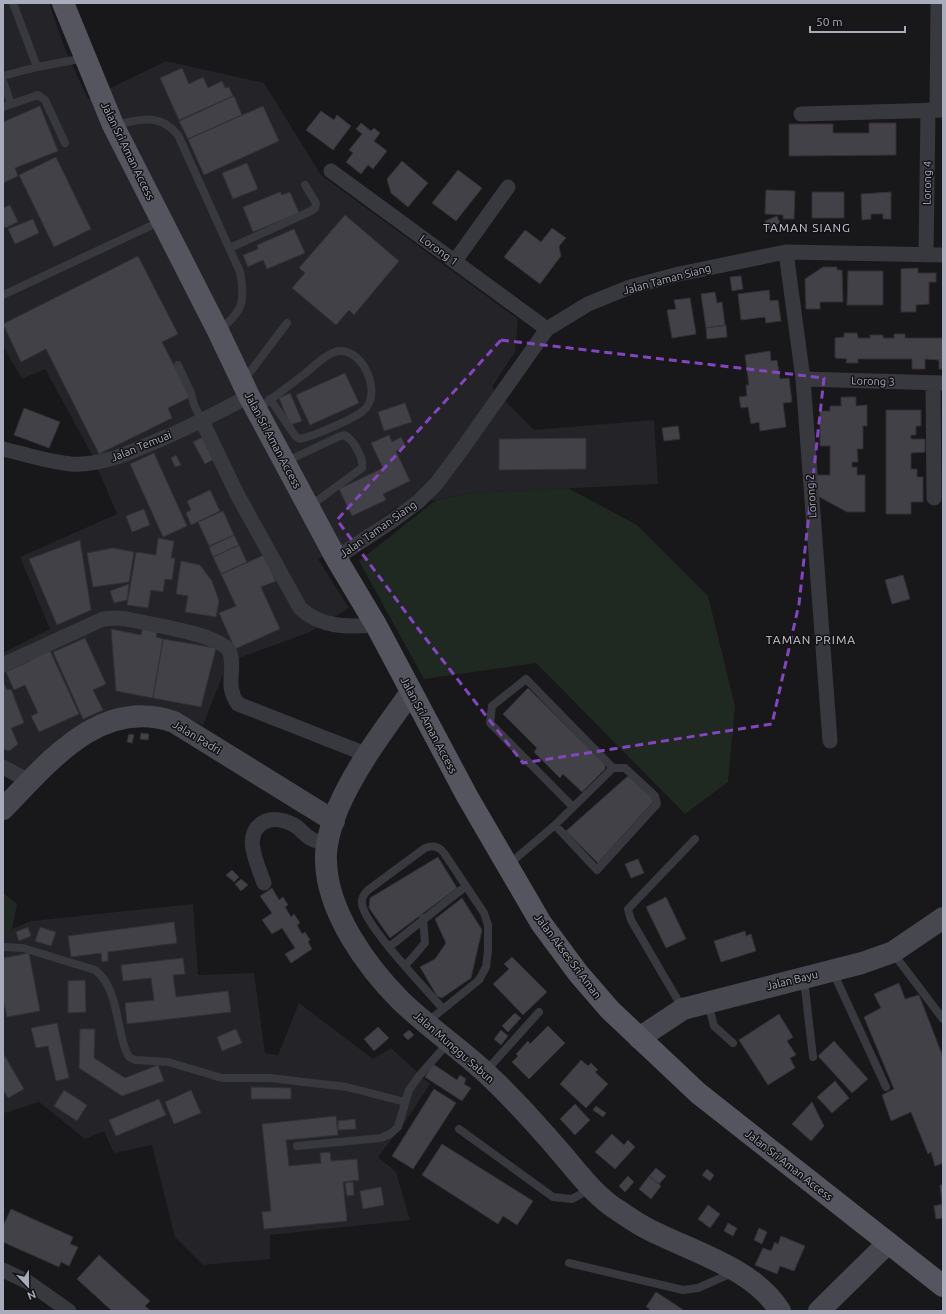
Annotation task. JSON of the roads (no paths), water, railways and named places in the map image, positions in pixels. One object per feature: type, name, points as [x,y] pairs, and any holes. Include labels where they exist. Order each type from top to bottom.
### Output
[{"type":"main road","name":"Jalan Sri Aman Access","points":[[64,3],[113,125],[218,331],[255,397],[285,462],[336,558],[376,625],[467,796],[508,866]]},
{"type":"main road","name":"Jalan Akses Sri Aman","points":[[508,866],[541,923],[578,973],[610,1010],[639,1038]]},
{"type":"main road","name":"Jalan Sri Aman Access","points":[[639,1038],[698,1093],[943,1286]]},
{"type":"street","name":"Lorong 4","points":[[926,255],[936,110],[938,3]]},
{"type":"street","points":[[801,114],[936,110]]},
{"type":"street","name":"Lorong 1","points":[[331,171],[548,329]]},
{"type":"street","points":[[455,261],[508,187]]},
{"type":"street","name":"Jalan Taman Siang","points":[[336,558],[418,502],[436,484],[496,404],[548,329],[588,304],[630,287],[750,258],[786,252],[943,255]]},
{"type":"street","name":"Lorong 2","points":[[786,252],[803,379],[830,741]]},
{"type":"street","name":"Lorong 3","points":[[803,379],[938,383]]},
{"type":"street","points":[[934,498],[938,383]]},
{"type":"street","name":"Jalan Temuai","points":[[3,449],[71,464],[90,463],[124,455],[255,397]]},
{"type":"street","points":[[202,421],[237,494],[300,608],[310,616],[342,627],[376,625]]},
{"type":"street","points":[[3,665],[103,619],[127,619],[206,636],[225,646],[230,653],[231,687],[233,696],[238,704],[368,754]]},
{"type":"street","name":"Jalan Munggu Sabun","points":[[411,692],[368,754],[339,806],[334,821],[325,859],[327,875],[344,925],[381,981],[448,1043],[485,1072],[528,1114],[592,1188],[616,1209],[646,1229],[736,1271],[761,1290],[780,1311]]},
{"type":"street","name":"Jalan Padri","points":[[3,809],[76,739],[96,727],[126,717],[161,718],[174,722],[334,821]]},
{"type":"street","points":[[3,766],[30,782]]},
{"type":"street","points":[[264,883],[252,846],[254,833],[262,823],[273,819],[284,821],[296,826],[310,838],[328,844]]},
{"type":"street","name":"Jalan Bayu","points":[[639,1038],[683,1009],[862,963],[893,952],[943,918]]},
{"type":"street","points":[[819,1311],[888,1243]]},
{"type":"street","points":[[3,1270],[28,1282],[69,1311]]},
{"type":"lane","points":[[13,3],[37,68]]},
{"type":"lane","points":[[3,76],[85,58]]},
{"type":"lane","points":[[3,82],[7,106],[38,95],[42,97],[45,100],[64,143]]},
{"type":"lane","points":[[113,125],[154,119],[171,127],[178,135],[240,272],[244,295],[242,305],[235,318],[218,331]]},
{"type":"lane","points":[[230,248],[315,208],[316,203],[305,185]]},
{"type":"lane","points":[[3,295],[162,221]]},
{"type":"lane","points":[[255,397],[287,323]]},
{"type":"lane","points":[[344,351],[359,360],[370,379],[372,390],[370,402],[366,409],[350,419],[300,440],[255,397],[304,375],[322,359],[335,352],[344,351]]},
{"type":"lane","points":[[178,365],[202,421]]},
{"type":"lane","points":[[285,462],[338,437],[344,435],[350,438],[362,461],[362,468],[309,507]]},
{"type":"lane","points":[[572,806],[490,724],[492,706],[526,679],[613,768]]},
{"type":"lane","points":[[508,866],[555,825],[572,806],[613,768],[625,768],[655,796],[657,804],[597,870],[555,825]]},
{"type":"lane","points":[[683,1009],[631,920],[628,909],[695,839]]},
{"type":"lane","points":[[426,1023],[479,980],[486,967],[488,950],[488,925],[484,913],[441,849],[431,846],[425,848],[368,890],[363,896],[362,902],[364,911],[389,947],[443,1009]]},
{"type":"lane","points":[[389,947],[423,918],[466,886]]},
{"type":"lane","points":[[405,966],[425,943],[423,918]]},
{"type":"lane","points":[[3,947],[23,948],[95,970],[103,976],[112,998],[126,1051],[135,1060],[168,1062],[222,1078],[270,1078],[348,1087],[405,1102]]},
{"type":"lane","points":[[893,952],[943,1019]]},
{"type":"lane","points":[[832,970],[886,1087]]},
{"type":"lane","points":[[803,978],[813,1056]]},
{"type":"lane","points":[[708,1002],[714,1026],[733,1043]]},
{"type":"lane","points":[[485,1072],[539,1012]]},
{"type":"lane","points":[[297,1146],[381,1138],[387,1136],[398,1127],[405,1102],[410,1090],[419,1076],[448,1043]]},
{"type":"lane","points":[[459,1129],[553,1197],[572,1199],[592,1188]]},
{"type":"lane","points":[[569,1263],[683,1290],[698,1288],[736,1271]]},
{"type":"district","name":"TAMAN SIANG","points":[[807,228]]},
{"type":"district","name":"TAMAN PRIMA","points":[[811,640]]}]
